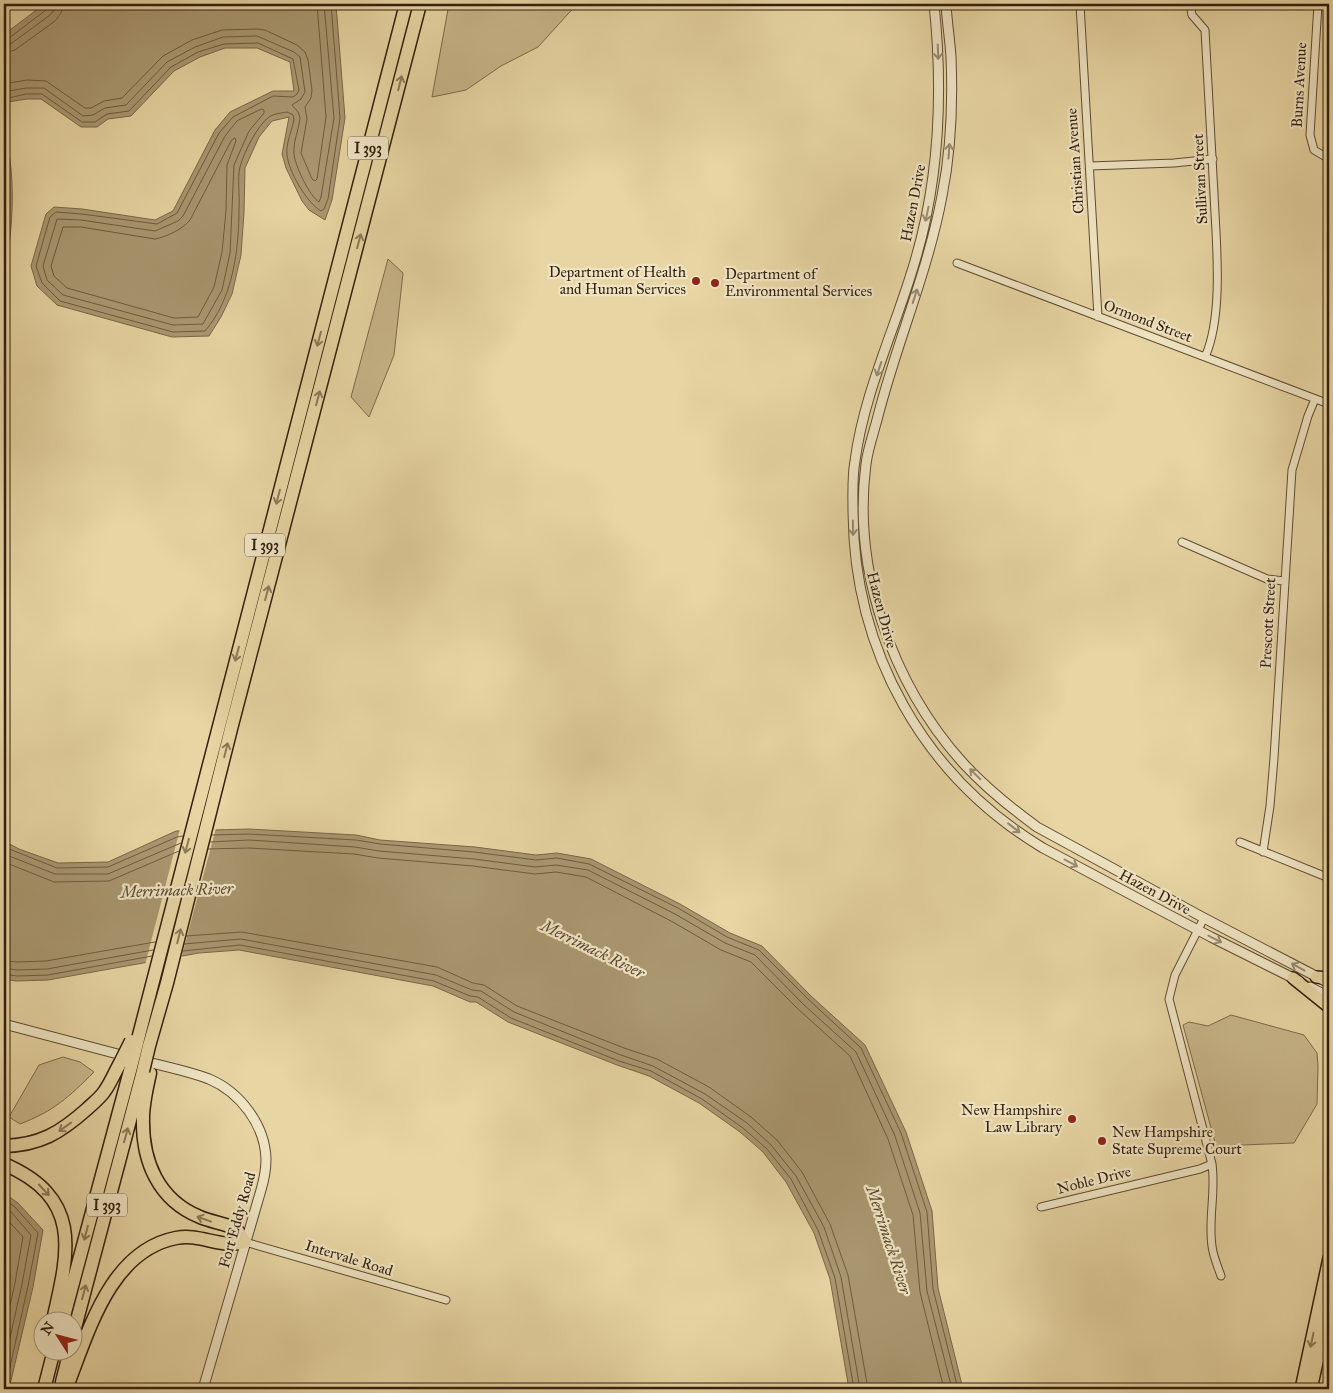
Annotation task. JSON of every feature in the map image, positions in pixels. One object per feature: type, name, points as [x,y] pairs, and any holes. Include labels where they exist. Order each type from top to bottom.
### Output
[{"type":"highway","name":"I 393","points":[[143,1045],[151,983],[406,4]]},
{"type":"highway","name":"I 393","points":[[65,1310],[143,1045],[167,983],[420,4]]},
{"type":"highway","points":[[66,1389],[98,1310],[109,1289],[119,1274],[148,1248],[159,1242],[178,1238],[198,1237],[231,1244],[245,1242],[235,1229],[198,1217],[178,1205],[162,1190],[151,1172],[145,1150],[136,1069],[143,1045]]},
{"type":"highway","name":"I 393","points":[[79,1310],[136,1069]]},
{"type":"highway","points":[[4,1146],[20,1146],[55,1134],[136,1069]]},
{"type":"highway","points":[[4,1164],[20,1170],[36,1181],[54,1202],[62,1219],[66,1237],[66,1255],[55,1310]]},
{"type":"highway","points":[[39,1389],[44,1360]]},
{"type":"highway","points":[[44,1389],[51,1360]]},
{"type":"highway","points":[[60,1389],[67,1360]]},
{"type":"main road","points":[[1316,977],[1329,978]]},
{"type":"main road","points":[[1293,978],[1329,1007]]},
{"type":"main road","points":[[1301,1389],[1329,1258]]},
{"type":"main road","points":[[1311,1389],[1329,1310]]},
{"type":"street","name":"Hazen Drive","points":[[934,4],[938,48],[938,133],[931,192],[915,263],[864,416],[854,461],[856,564],[861,592],[883,664],[908,714],[930,746],[956,778],[987,807],[1029,839],[1210,938],[1329,997]]},
{"type":"street","name":"Hazen Drive","points":[[946,4],[951,57],[951,114],[948,163],[931,244],[884,393],[866,463],[864,514],[866,546],[876,599],[886,635],[913,695],[933,726],[963,763],[1037,828],[1329,984]]},
{"type":"street","name":"Christian Avenue","points":[[1080,4],[1098,316]]},
{"type":"street","name":"Sullivan Street","points":[[1190,4],[1192,14],[1205,30],[1213,159],[1217,280],[1215,317],[1205,357]]},
{"type":"street","name":"Burns Avenue","points":[[1318,4],[1310,135],[1314,150],[1329,159]]},
{"type":"street","points":[[1090,166],[1174,163],[1213,159]]},
{"type":"street","name":"Ormond Street","points":[[957,263],[1329,404]]},
{"type":"street","name":"Prescott Street","points":[[1263,852],[1270,806],[1274,758],[1292,470],[1315,399]]},
{"type":"street","points":[[1182,542],[1267,579],[1284,581]]},
{"type":"street","points":[[1240,842],[1329,878]]},
{"type":"street","points":[[1204,918],[1175,975],[1169,999],[1212,1164],[1215,1182],[1211,1214],[1212,1246],[1221,1276]]},
{"type":"street","name":"Fort Eddy Road","points":[[4,1024],[196,1075],[221,1085],[236,1097],[252,1115],[260,1130],[266,1158],[261,1190],[202,1389]]},
{"type":"street","name":"Noble Drive","points":[[1041,1207],[1200,1169],[1212,1164]]},
{"type":"street","name":"Intervale Road","points":[[245,1242],[446,1300]]},
{"type":"shaded area","points":[[449,4],[577,4],[538,47],[501,66],[466,90],[432,97]]},
{"type":"shaded area","points":[[388,259],[403,273],[394,355],[369,417],[351,397]]},
{"type":"shaded area","points":[[1231,1015],[1304,1035],[1317,1053],[1317,1104],[1294,1143],[1216,1146],[1183,1025],[1189,1022],[1208,1026]]},
{"type":"shaded area","points":[[63,1057],[80,1062],[94,1072],[69,1096],[42,1114],[20,1124],[9,1117],[39,1065]]},
{"type":"water","points":[[49,4],[336,4],[345,118],[332,200],[325,220],[309,210],[302,201],[286,168],[282,154],[289,117],[272,121],[259,137],[245,168],[241,255],[232,294],[209,336],[172,337],[57,305],[37,286],[31,266],[46,214],[54,207],[82,209],[155,220],[173,211],[215,130],[230,112],[273,91],[294,91],[290,62],[257,48],[225,48],[200,57],[174,71],[131,116],[108,119],[97,127],[81,127],[41,99],[8,102],[4,106],[4,37],[6,33],[39,8]]},
{"type":"water","points":[[4,134],[8,148],[12,182],[12,220],[4,268]]},
{"type":"water","name":"Merrimack River","points":[[249,829],[356,835],[380,840],[475,847],[536,855],[557,853],[591,859],[680,904],[730,933],[762,946],[811,996],[865,1045],[906,1132],[932,1211],[938,1288],[963,1389],[849,1389],[830,1279],[814,1233],[786,1182],[763,1152],[740,1132],[699,1103],[649,1076],[508,1022],[476,1002],[470,1002],[433,986],[239,950],[199,953],[48,980],[16,981],[4,979],[4,841],[19,849],[58,863],[108,862],[176,831]]},
{"type":"water","points":[[4,1193],[18,1203],[43,1230],[33,1287],[9,1389],[4,1389]]},
{"type":"pier","points":[[216,828],[181,959],[145,965],[180,829]]},
{"type":"place","name":"Department of Health and Human Services","points":[[696,281]]},
{"type":"place","name":"Department of Environmental Services","points":[[715,283]]},
{"type":"place","name":"New Hampshire Law Library","points":[[1072,1119]]},
{"type":"place","name":"New Hampshire State Supreme Court","points":[[1102,1141]]}]
